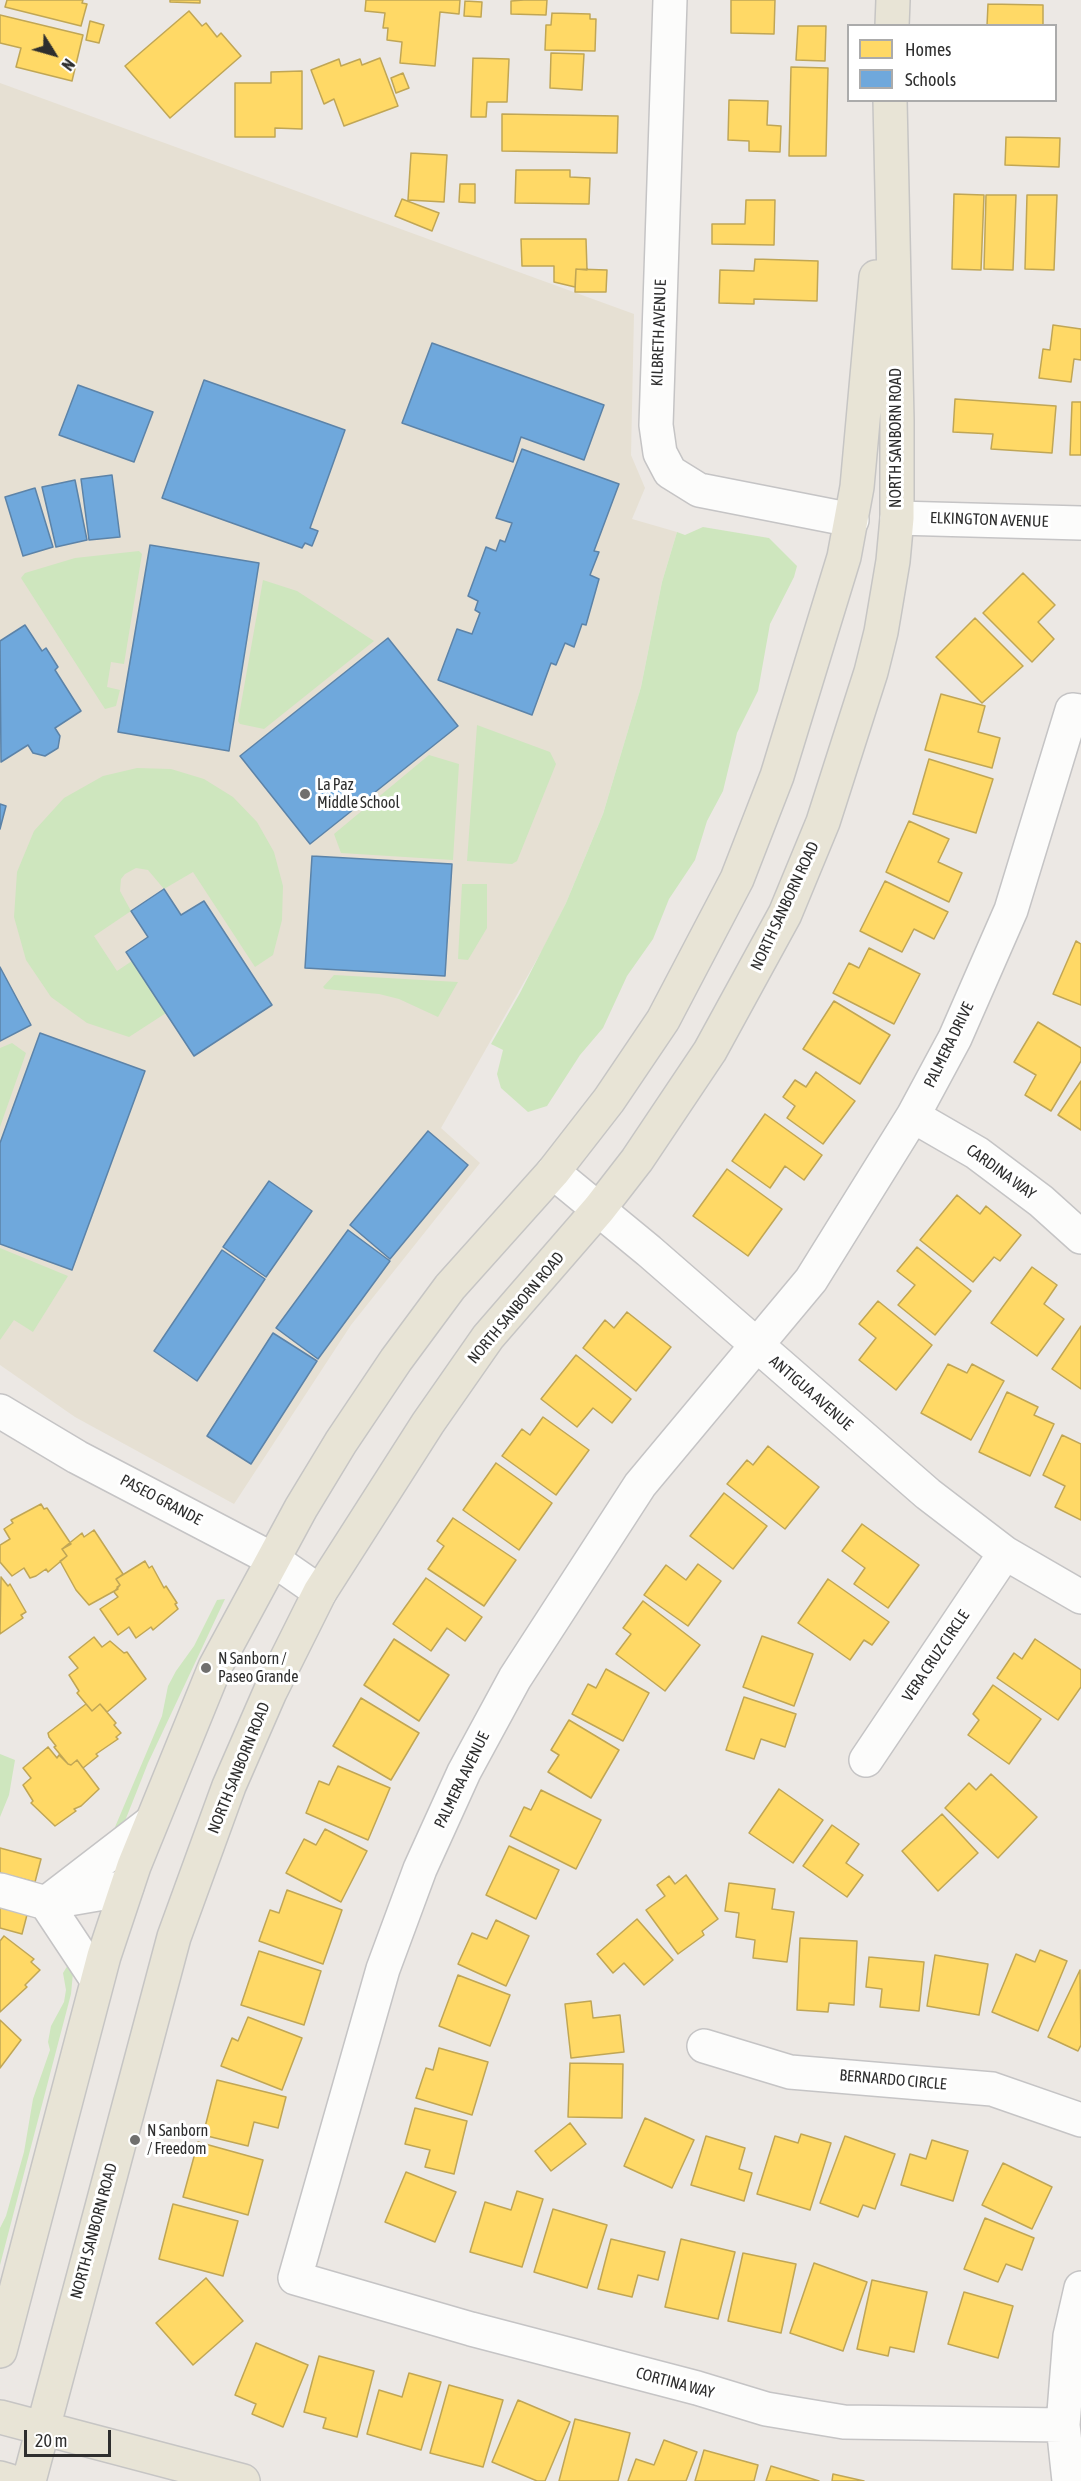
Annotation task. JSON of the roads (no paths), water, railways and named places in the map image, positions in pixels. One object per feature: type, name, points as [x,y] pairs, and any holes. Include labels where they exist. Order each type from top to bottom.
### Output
[{"type":"main road","points":[[892,24],[893,0]]},
{"type":"main road","name":"NORTH SANBORN ROAD","points":[[0,2351],[97,1980],[150,1823],[215,1667],[301,1508],[335,1451],[396,1360],[450,1287],[553,1172],[609,1101],[663,1020],[737,879],[777,776],[798,711],[832,600],[852,520],[859,466],[890,113]]},
{"type":"main road","name":"NORTH SANBORN ROAD","points":[[29,2481],[174,1937],[229,1786],[270,1692],[320,1592],[428,1423],[488,1337],[599,1209],[637,1160],[710,1051],[763,958],[804,870],[841,773],[871,672],[888,594],[897,518],[890,113]]},
{"type":"main road","points":[[0,2417],[243,2481]]},
{"type":"main road","points":[[0,2478],[10,2481]]},
{"type":"street","name":"KILBRETH AVENUE","points":[[670,0],[656,425],[660,453],[670,472],[699,490],[852,520]]},
{"type":"street","name":"ELKINGTON AVENUE","points":[[897,518],[1081,523]]},
{"type":"street","name":"PALMERA DRIVE","points":[[756,1346],[811,1280],[913,1116],[955,1038],[1011,910],[1077,710]]},
{"type":"street","name":"CARDINA WAY","points":[[913,1116],[977,1153],[1041,1202],[1081,1238]]},
{"type":"street","name":"ANTIGUA AVENUE","points":[[553,1172],[599,1209],[928,1494],[1005,1553],[1081,1597]]},
{"type":"street","name":"PALMERA AVENUE","points":[[296,2278],[383,1969],[420,1869],[464,1772],[515,1678],[640,1485],[756,1346]]},
{"type":"street","name":"PASEO GRANDE","points":[[1,1415],[77,1458],[274,1560],[320,1592]]},
{"type":"street","name":"VERA CRUZ CIRCLE","points":[[866,1760],[1005,1553]]},
{"type":"street","points":[[46,1903],[150,1823]]},
{"type":"street","points":[[0,1890],[46,1903],[98,1894],[127,1886]]},
{"type":"street","points":[[46,1903],[97,1980]]},
{"type":"street","name":"BERNARDO CIRCLE","points":[[704,2046],[790,2072],[992,2088],[1081,2120]]},
{"type":"street","name":"CORTINA WAY","points":[[296,2278],[471,2329],[697,2388],[766,2409],[844,2422],[1064,2425]]},
{"type":"street","points":[[1069,2481],[1064,2425],[1070,2336],[1081,2288]]},
{"type":"place","name":"La Paz Middle School","points":[[305,794]]},
{"type":"place","name":"N Sanborn / Paseo Grande","points":[[206,1668]]},
{"type":"place","name":"N Sanborn / Freedom","points":[[135,2140]]}]
